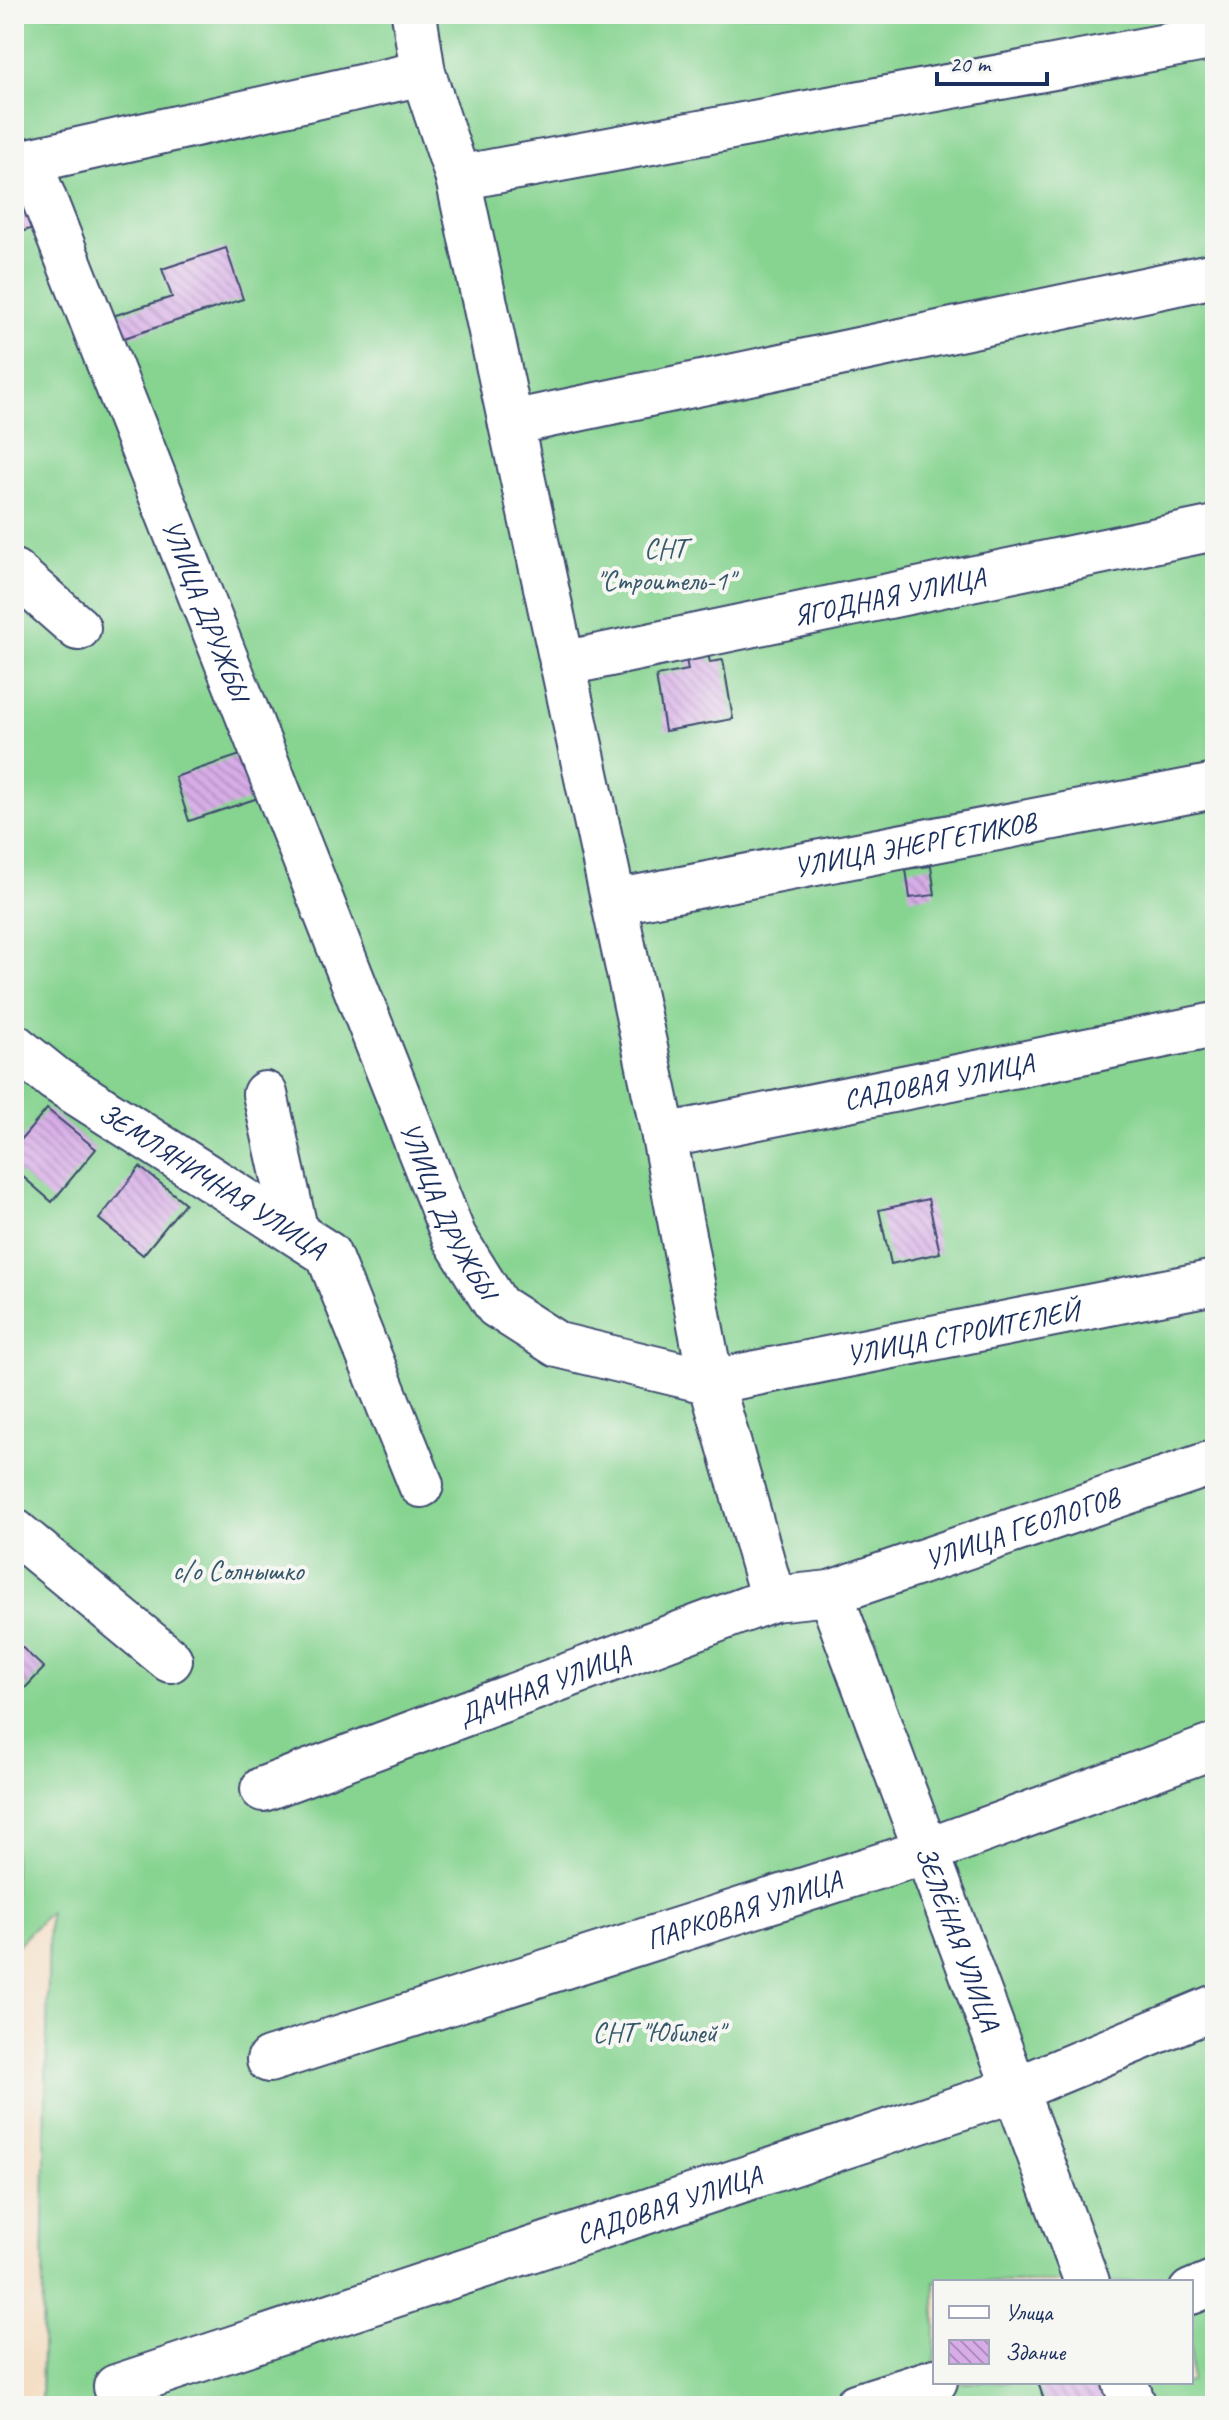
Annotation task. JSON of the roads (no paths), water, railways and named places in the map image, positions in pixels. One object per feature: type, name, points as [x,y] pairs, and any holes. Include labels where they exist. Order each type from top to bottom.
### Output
[{"type":"street","points":[[414,14],[423,73],[458,178],[664,1136],[711,1382],[773,1599]]},
{"type":"street","points":[[458,178],[1215,37]]},
{"type":"street","name":"УЛИЦА ДРУЖБЫ","points":[[423,73],[29,161],[454,1237],[497,1306],[558,1345],[711,1382]]},
{"type":"street","points":[[511,423],[1215,275]]},
{"type":"street","name":"ЯГОДНАЯ УЛИЦА","points":[[562,664],[1215,528]]},
{"type":"street","points":[[14,572],[78,628]]},
{"type":"street","name":"УЛИЦА ЭНЕРГЕТИКОВ","points":[[614,902],[1215,786]]},
{"type":"street","name":"САДОВАЯ УЛИЦА","points":[[664,1136],[1215,1025]]},
{"type":"street","name":"ЗЕМЛЯНИЧНАЯ УЛИЦА","points":[[14,1046],[55,1079],[328,1254],[421,1485]]},
{"type":"street","points":[[265,1094],[296,1233]]},
{"type":"street","name":"УЛИЦА СТРОИТЕЛЕЙ","points":[[711,1382],[1215,1282]]},
{"type":"street","name":"УЛИЦА ГЕОЛОГОВ","points":[[830,1593],[1215,1462]]},
{"type":"street","points":[[14,1531],[170,1660]]},
{"type":"street","name":"ДАЧНАЯ УЛИЦА","points":[[263,1789],[773,1599],[830,1593]]},
{"type":"street","name":"ЗЕЛЁНАЯ УЛИЦА","points":[[830,1593],[1086,2280]]},
{"type":"street","name":"ПАРКОВАЯ УЛИЦА","points":[[269,2060],[927,1851],[1215,1746]]},
{"type":"street","name":"САДОВАЯ УЛИЦА","points":[[116,2387],[1017,2089],[1215,2007]]},
{"type":"street","points":[[1193,2291],[1215,2282]]},
{"type":"street","points":[[856,2406],[933,2382]]},
{"type":"street","points":[[1126,2384],[1134,2406]]},
{"type":"park label","name":"СНТ \"Строитель-1\"","points":[[665,564]]},
{"type":"park label","name":"с/о Солнышко","points":[[238,1570]]},
{"type":"park label","name":"СНТ \"Юбилей\"","points":[[658,2032]]}]
